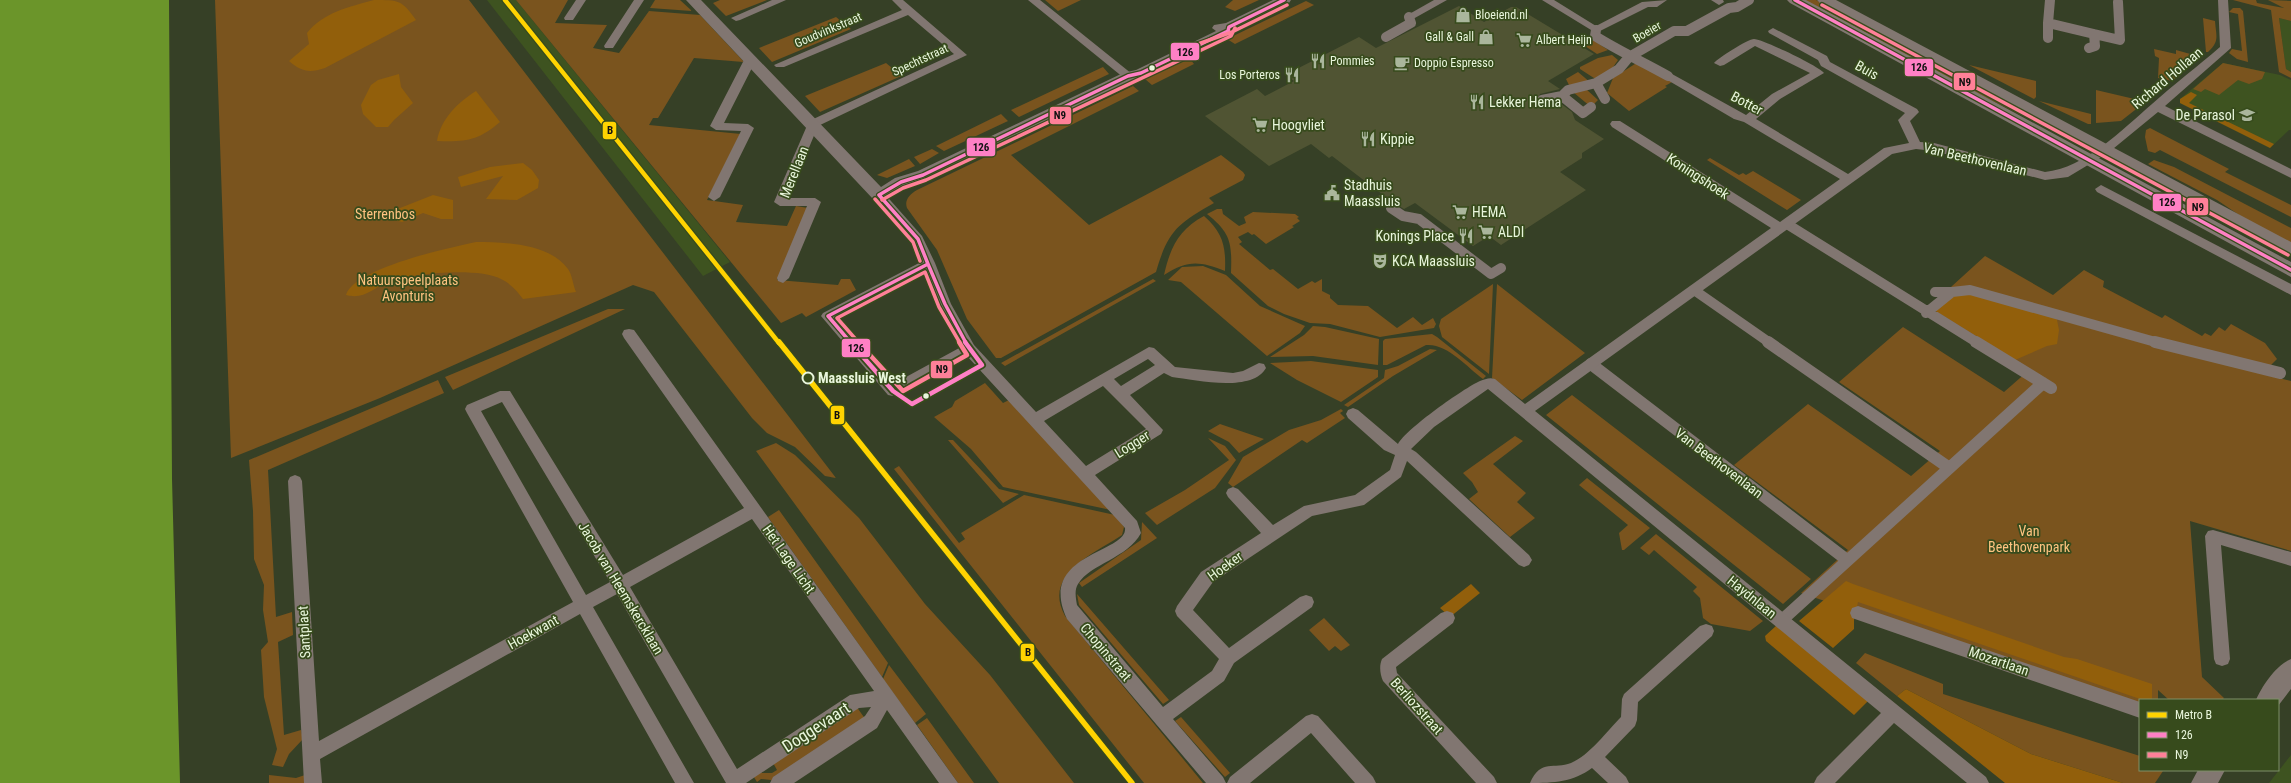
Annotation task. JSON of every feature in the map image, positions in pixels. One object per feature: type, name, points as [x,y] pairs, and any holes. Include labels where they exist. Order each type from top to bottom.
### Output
[{"type":"main road","points":[[1795,0],[2291,270]]},
{"type":"main road","points":[[1825,0],[2291,250]]},
{"type":"main road","points":[[2269,699],[2291,670]]},
{"type":"main road","points":[[2203,783],[2212,771]]},
{"type":"street","points":[[569,18],[581,0]]},
{"type":"street","points":[[609,46],[639,0]]},
{"type":"street","name":"Merellaan","points":[[693,0],[814,124],[879,195]]},
{"type":"street","points":[[736,18],[781,0]]},
{"type":"street","name":"Spechtstraat","points":[[814,124],[961,55],[897,0]]},
{"type":"street","points":[[1033,0],[1128,76]]},
{"type":"street","points":[[1085,474],[969,349],[944,304],[929,263],[918,240],[879,195],[906,188],[922,175],[1128,76],[1141,73],[1228,31],[1229,27],[1284,0]]},
{"type":"street","points":[[1386,37],[1411,23],[1409,17],[1442,0]]},
{"type":"street","points":[[1547,0],[1596,30]]},
{"type":"street","name":"Boeier","points":[[1662,0],[1653,5],[1646,4],[1596,30],[1595,36],[1629,57],[1674,31],[1687,31],[1729,8],[1737,7],[1749,0]]},
{"type":"street","points":[[2048,38],[2050,0]]},
{"type":"street","name":"Richard Hollaan","points":[[2088,160],[2124,135],[2156,106],[2226,48],[2223,0]]},
{"type":"street","points":[[1717,1],[1729,8]]},
{"type":"street","points":[[2048,24],[2120,40],[2118,1]]},
{"type":"street","name":"Goudvinkstraat","points":[[780,65],[909,10]]},
{"type":"street","name":"Buis","points":[[1773,31],[1823,58],[1825,64],[1914,112],[1904,120],[1916,145]]},
{"type":"street","points":[[2088,48],[2095,46],[2094,34]]},
{"type":"street","points":[[1720,63],[1754,42],[1791,58],[1818,73],[1802,83],[1794,85],[1768,102],[1748,119]]},
{"type":"street","points":[[1542,100],[1562,96],[1568,90],[1596,83],[1619,69],[1629,57]]},
{"type":"street","name":"Botter","points":[[1629,57],[1641,61],[1738,116],[1748,119],[1850,180]]},
{"type":"street","points":[[714,197],[748,128],[716,126],[750,60]]},
{"type":"street","points":[[1596,83],[1605,99]]},
{"type":"street","points":[[1562,96],[1583,112],[1591,107]]},
{"type":"street","points":[[2156,106],[2291,174]]},
{"type":"street","name":"Merellaan","points":[[783,278],[815,202],[780,202],[814,124]]},
{"type":"street","name":"Koningshoek","points":[[1616,124],[1784,226]]},
{"type":"street","name":"Van Beethovenlaan","points":[[1525,411],[1850,180],[1888,151],[1916,145],[1934,147],[2045,176],[2064,174],[2088,160]]},
{"type":"street","points":[[2101,189],[2291,290]]},
{"type":"street","points":[[1391,208],[1403,216],[1419,220],[1491,274],[1501,268]]},
{"type":"street","points":[[1781,622],[1948,467],[2047,385],[1784,226]]},
{"type":"street","points":[[929,263],[828,316],[893,391],[969,349]]},
{"type":"street","points":[[1694,290],[1948,467]]},
{"type":"street","points":[[1934,292],[1970,290],[2014,301],[2144,339],[2280,373]]},
{"type":"street","points":[[1926,313],[1952,292]]},
{"type":"street","name":"Het Lage Licht","points":[[629,334],[886,697],[949,783]]},
{"type":"street","points":[[1035,419],[1149,352],[1172,372],[1233,378],[1246,376],[1259,368]]},
{"type":"street","name":"Van Beethovenlaan","points":[[1591,364],[1847,560]]},
{"type":"street","points":[[1120,394],[1165,366]]},
{"type":"street","name":"Logger","points":[[1085,474],[1156,430],[1104,378]]},
{"type":"street","name":"Hoeker","points":[[1228,658],[1183,611],[1207,577],[1309,510],[1359,501],[1396,473],[1405,445],[1429,423],[1484,385],[1490,383],[1525,411]]},
{"type":"street","name":"Jacob van Heemskercklaan","points":[[582,605],[472,409],[505,395],[620,584],[735,782]]},
{"type":"street","name":"Haydnlaan","points":[[1525,411],[1781,622],[1980,783]]},
{"type":"street","points":[[1353,414],[1389,446],[1412,456],[1524,560]]},
{"type":"street","name":"Chopinstraat","points":[[1085,474],[1132,526],[1133,533],[1127,541],[1073,577],[1067,592],[1068,604],[1073,614],[1217,783]]},
{"type":"street","name":"Santplaet","points":[[295,481],[313,783]]},
{"type":"street","points":[[1232,492],[1272,534]]},
{"type":"street","name":"Hoekwant","points":[[311,755],[754,510]]},
{"type":"street","points":[[2222,659],[2213,536],[2291,559]]},
{"type":"street","points":[[1161,718],[1218,676],[1228,658],[1306,602]]},
{"type":"street","points":[[582,605],[685,783]]},
{"type":"street","name":"Mozartlaan","points":[[1858,613],[2139,710]]},
{"type":"street","name":"Berliozstraat","points":[[1447,618],[1388,664],[1389,676],[1488,783]]},
{"type":"street","points":[[1539,783],[1550,773],[1574,771],[1593,757],[1629,720],[1630,699],[1706,631]]},
{"type":"street","name":"Doggevaart","points":[[735,782],[856,701],[886,697]]},
{"type":"street","name":"Doggevaart","points":[[779,783],[871,722],[886,697]]},
{"type":"street","points":[[1823,783],[1893,712]]},
{"type":"street","points":[[1236,783],[1312,722],[1367,783]]},
{"type":"street","points":[[1593,757],[1620,783]]},
{"type":"shaded area","points":[[0,0],[169,0],[172,479],[180,783],[0,783]]},
{"type":"shaded area","points":[[374,0],[399,2],[407,8],[416,20],[325,68],[310,71],[302,69],[289,61],[309,44],[307,33],[321,20],[338,11]]},
{"type":"shaded area","points":[[487,0],[516,0],[730,262],[703,276]]},
{"type":"shaded area","points":[[2279,18],[2291,21],[2291,72],[2286,69]]},
{"type":"shaded area","name":"De Parasol","points":[[2223,63],[2280,75],[2291,80],[2291,130],[2289,130],[2270,148],[2180,103],[2180,99]]},
{"type":"shaded area","points":[[399,74],[401,87],[413,103],[388,127],[376,127],[363,114],[361,105],[371,85],[378,80]]},
{"type":"shaded area","points":[[476,91],[500,122],[478,137],[456,141],[437,141],[442,126],[451,112],[456,106]]},
{"type":"shaded area","points":[[2191,92],[2197,95],[2189,103],[2274,144],[2270,148],[2180,103],[2180,99]]},
{"type":"shaded area","points":[[523,163],[532,170],[539,180],[538,188],[517,200],[486,199],[503,176],[461,187],[458,177],[490,167]]},
{"type":"shaded area","points":[[433,195],[453,200],[453,219],[441,219],[423,213],[402,222],[390,219],[395,210]]},
{"type":"shaded area","points":[[476,242],[525,246],[550,254],[560,260],[568,269],[576,292],[523,299],[513,288],[501,279],[491,275],[462,272],[412,276],[388,282],[363,295],[346,295],[353,285],[366,276],[384,268],[425,254]]},
{"type":"shaded area","points":[[1970,292],[2056,315],[2059,330],[2057,344],[2047,346],[2015,360],[1934,310],[1954,294]]},
{"type":"shaded area","points":[[1846,581],[2064,657],[2077,659],[2152,684],[2152,699],[2140,699],[1858,602],[1854,620],[1854,629],[1833,648],[1799,621]]},
{"type":"shaded area","points":[[1471,584],[1480,593],[1450,617],[1440,608]]},
{"type":"shaded area","points":[[1777,625],[1868,701],[1854,715],[1766,641],[1765,636]]},
{"type":"shaded area","points":[[1906,689],[2031,754],[2123,783],[2005,783],[1897,696]]},
{"type":"shaded area","points":[[2291,755],[2291,783],[2269,783]]},
{"type":"green space","name":"Sterrenbos","points":[[215,0],[469,0],[836,478],[825,476],[795,447],[767,433],[752,418],[654,292],[633,285],[380,398],[231,458]]},
{"type":"green space","points":[[516,0],[568,0],[555,23],[607,25],[593,48],[619,53],[649,11],[700,15],[744,62],[694,58],[658,118],[653,118],[649,125],[741,134],[707,200],[743,205],[736,222],[787,226],[796,206],[808,208],[777,280],[838,285],[841,279],[850,279],[856,290],[806,317],[802,313],[781,323]]},
{"type":"green space","points":[[655,0],[680,0],[692,11],[650,8]]},
{"type":"green space","points":[[720,0],[767,0],[726,16],[713,3]]},
{"type":"green space","points":[[1045,0],[1081,0],[1058,11]]},
{"type":"green space","points":[[1233,0],[1259,0],[1235,11],[1225,7]]},
{"type":"green space","points":[[1804,0],[1816,0],[2056,128],[2051,130],[1971,90]]},
{"type":"green space","points":[[2233,0],[2256,0],[2257,3],[2284,8],[2268,0],[2291,1],[2291,21],[2279,18],[2286,69],[2291,72],[2291,78],[2279,72],[2271,10]]},
{"type":"green space","points":[[1306,1],[1314,5],[1235,44],[1227,39]]},
{"type":"green space","points":[[2233,8],[2240,8],[2243,11],[2248,62],[2237,59],[2229,53],[2232,49],[2242,51],[2238,14],[2229,12]]},
{"type":"green space","points":[[836,17],[851,29],[772,62],[759,48]]},
{"type":"green space","points":[[2203,18],[2215,21],[2216,41],[2208,52],[2206,52]]},
{"type":"green space","points":[[1593,40],[1608,50],[1597,54],[1585,46]]},
{"type":"green space","points":[[2154,49],[2176,54],[2176,50],[2201,57],[2172,81],[2158,78],[2159,58],[2155,56]]},
{"type":"green space","points":[[1196,54],[1198,55],[1190,59],[1194,64],[1152,85],[1145,79]]},
{"type":"green space","points":[[1612,55],[1618,60],[1611,70],[1597,80],[1580,69],[1580,67],[1598,58]]},
{"type":"green space","points":[[1638,62],[1672,82],[1665,86],[1667,87],[1629,111],[1607,93],[1613,78]]},
{"type":"green space","points":[[886,63],[903,77],[899,77],[820,112],[805,96]]},
{"type":"green space","points":[[2223,63],[2265,72],[2262,79],[2249,84],[2238,80],[2219,95],[2205,89],[2201,92],[2193,89]]},
{"type":"green space","points":[[1969,65],[2036,81],[2036,97],[2034,99]]},
{"type":"green space","points":[[1103,67],[1109,74],[1019,117],[1011,110]]},
{"type":"green space","points":[[1578,72],[1591,83],[1569,85],[1566,79]]},
{"type":"green space","points":[[1133,86],[1139,91],[1011,155],[1089,225],[1221,155],[1243,172],[1245,175],[1243,180],[1209,198],[1214,203],[1191,217],[1176,230],[1165,247],[1156,272],[1001,358],[996,358],[967,319],[937,250],[907,208],[907,200],[912,193],[917,190]]},
{"type":"green space","points":[[1586,89],[1598,100],[1591,107],[1573,92]]},
{"type":"green space","points":[[2096,90],[2143,101],[2143,97],[2149,99],[2121,121],[2096,123]]},
{"type":"green space","points":[[2039,101],[2091,114],[2091,124],[2088,124]]},
{"type":"green space","points":[[1001,114],[1008,121],[944,151],[936,146]]},
{"type":"green space","points":[[2150,128],[2229,169],[2225,172],[2291,205],[2291,217],[2160,150],[2155,153],[2148,151],[2145,137],[2146,130]]},
{"type":"green space","points":[[932,149],[939,153],[920,164],[914,157]]},
{"type":"green space","points":[[1710,158],[1739,175],[1743,173],[1746,175],[1753,171],[1801,200],[1787,210],[1707,160]]},
{"type":"green space","points":[[909,159],[915,166],[887,178],[877,175]]},
{"type":"green space","points":[[2154,160],[2174,167],[2291,228],[2291,244],[2254,225],[2217,200],[2148,164]]},
{"type":"green space","points":[[1217,209],[1222,209],[1223,214],[1239,226],[1246,223],[1244,217],[1253,212],[1295,214],[1299,217],[1297,218],[1300,221],[1292,226],[1294,227],[1266,244],[1254,234],[1252,235],[1248,232],[1238,237],[1242,242],[1239,244],[1270,270],[1273,269],[1298,289],[1312,281],[1315,283],[1322,279],[1322,291],[1330,295],[1330,298],[1338,305],[1368,306],[1397,328],[1413,317],[1422,325],[1433,318],[1436,324],[1434,328],[1380,337],[1330,324],[1310,323],[1284,314],[1268,306],[1231,273],[1231,254],[1228,239],[1221,227],[1207,214]]},
{"type":"green space","points":[[1204,216],[1215,228],[1222,240],[1225,254],[1225,271],[1208,265],[1194,264],[1180,267],[1164,275],[1169,256],[1177,240],[1188,227]]},
{"type":"green space","name":"Van Beethovenpark","points":[[1985,256],[2053,295],[2084,270],[2104,281],[2103,287],[2162,318],[2165,315],[2202,336],[2205,333],[2211,336],[2219,327],[2225,331],[2231,324],[2265,343],[2277,359],[2269,367],[2270,376],[2291,381],[2291,551],[2190,521],[2202,677],[2224,698],[2223,699],[2168,699],[2158,690],[2158,699],[2139,699],[2139,707],[1801,593],[1848,550],[1734,465],[1808,404],[1911,476],[1940,451],[1839,382],[1903,327],[2004,392],[2028,371],[1929,307]]},
{"type":"green space","points":[[1203,266],[1226,275],[1260,306],[1305,326],[1300,333],[1267,356],[1181,282],[1168,280],[1182,267]]},
{"type":"green space","points":[[1153,279],[1156,281],[1005,366],[1001,363]]},
{"type":"green space","points":[[1493,284],[1489,374],[1442,337],[1439,326],[1441,319]]},
{"type":"green space","points":[[1497,284],[1585,353],[1522,400],[1492,378]]},
{"type":"green space","points":[[608,309],[625,309],[453,390],[445,377]]},
{"type":"green space","points":[[1313,326],[1325,327],[1379,339],[1378,365],[1313,356],[1270,357],[1304,335]]},
{"type":"green space","points":[[1432,334],[1486,376],[1483,379],[1449,352],[1434,345],[1426,345],[1387,365],[1383,365],[1383,341],[1385,339]]},
{"type":"green space","points":[[1430,349],[1437,350],[1393,376],[1348,407],[1344,405],[1384,378],[1385,370],[1398,366]]},
{"type":"green space","points":[[1311,361],[1378,370],[1378,377],[1341,402],[1297,380],[1270,363]]},
{"type":"green space","points":[[438,380],[444,393],[268,470],[276,617],[292,612],[293,635],[278,642],[284,735],[301,730],[303,739],[289,754],[283,767],[272,765],[277,749],[264,697],[261,650],[268,642],[263,610],[264,585],[254,559],[253,511],[249,460]]},
{"type":"green space","points":[[985,383],[1003,403],[1009,400],[1111,510],[1003,487],[971,449],[934,417],[952,407],[955,401]]},
{"type":"green space","points":[[1572,395],[1811,579],[1783,604],[1546,415]]},
{"type":"green space","points":[[1341,409],[1343,411],[1340,413],[1345,418],[1307,443],[1302,440],[1233,487],[1228,483],[1243,457],[1289,430],[1321,420]]},
{"type":"green space","points":[[1220,424],[1264,439],[1239,453],[1229,442],[1208,431]]},
{"type":"green space","points":[[1515,436],[1523,441],[1493,464],[1526,493],[1517,502],[1535,518],[1510,537],[1469,499],[1478,492],[1472,482],[1463,473]]},
{"type":"green space","points":[[1208,438],[1225,446],[1236,460],[1215,488],[1157,525],[1145,513],[1185,490],[1229,460]]},
{"type":"green space","points":[[948,440],[953,440],[999,489],[1019,494],[1003,503]]},
{"type":"green space","points":[[776,443],[795,455],[859,518],[925,604],[990,675],[1074,783],[999,783],[756,451]]},
{"type":"green space","points":[[899,466],[959,543],[965,539],[961,533],[1024,495],[1115,515],[1124,527],[1122,535],[1074,567],[1060,588],[1060,601],[1065,616],[1203,783],[1144,783],[894,469]]},
{"type":"green space","points":[[1587,478],[1650,528],[1624,550],[1622,550],[1619,533],[1628,525],[1579,485]]},
{"type":"green space","points":[[779,510],[888,663],[882,677],[768,517]]},
{"type":"green space","points":[[1142,522],[1157,538],[1082,587],[1079,583],[1141,540]]},
{"type":"green space","points":[[1656,534],[1763,621],[1750,631],[1711,624],[1703,618],[1700,598],[1693,591],[1697,587],[1654,550],[1649,555],[1640,548]]},
{"type":"green space","points":[[1077,594],[1169,700],[1163,704],[1079,605]]},
{"type":"green space","points":[[1324,618],[1350,645],[1341,651],[1335,646],[1329,651],[1309,630]]},
{"type":"green space","points":[[1865,653],[1943,684],[1943,694],[2139,756],[2139,771],[2163,771],[2155,783],[2123,783],[2031,754],[1906,689],[1897,696],[1856,663]]},
{"type":"green space","points":[[889,665],[926,714],[915,723],[883,679]]},
{"type":"green space","points":[[856,706],[866,720],[773,782],[771,780],[761,779],[757,782],[752,774],[759,770],[762,773],[772,773],[777,770],[772,761]]},
{"type":"green space","points":[[1181,717],[1230,773],[1225,777],[1175,721]]},
{"type":"green space","points":[[927,718],[974,783],[958,783],[917,725]]},
{"type":"green space","points":[[269,775],[296,778],[305,775],[305,783],[269,783]]},
{"type":"building","points":[[1459,6],[1484,22],[1511,7],[1516,7],[1594,54],[1548,81],[1560,89],[1540,94],[1536,101],[1540,106],[1560,103],[1572,112],[1575,120],[1604,139],[1582,153],[1582,158],[1560,172],[1586,190],[1501,245],[1489,236],[1473,246],[1415,203],[1404,209],[1394,203],[1387,203],[1378,196],[1382,194],[1332,156],[1329,158],[1311,144],[1269,166],[1205,116],[1257,89],[1265,96],[1294,81],[1285,75],[1359,37],[1376,48]]},
{"type":"metro line","name":"B","points":[[505,0],[1132,783]]},
{"type":"transit line","name":"126","points":[[879,195],[901,182],[923,175],[1128,76],[1141,73],[1228,31],[1229,27],[1284,0]]},
{"type":"transit line","name":"126","points":[[1795,0],[2291,270]]},
{"type":"transit line","name":"N9","points":[[1198,44],[1222,34],[1232,32],[1287,5]]},
{"type":"transit line","name":"N9","points":[[1822,5],[2288,255]]},
{"type":"transit line","name":"N9","points":[[882,200],[903,188],[926,180],[1130,82],[1144,78],[1231,36],[1235,28]]},
{"type":"transit line","name":"126","points":[[879,195],[918,239],[928,264]]},
{"type":"transit line","name":"N9","points":[[875,199],[913,242],[920,261]]},
{"type":"transit line","name":"126","points":[[928,264],[951,317],[965,342],[982,365],[912,404],[893,391],[828,316],[928,264]]},
{"type":"transit line","name":"N9","points":[[925,272],[939,307],[967,355],[903,391],[837,318],[925,272]]},
{"type":"place","name":"Bloeiend.nl","points":[[1463,15]]},
{"type":"place","name":"Gall & Gall","points":[[1486,37]]},
{"type":"place","name":"Albert Heijn","points":[[1524,40]]},
{"type":"place","name":"Pommies","points":[[1318,61]]},
{"type":"place","name":"Doppio Espresso","points":[[1402,63]]},
{"type":"place","name":"Los Porteros","points":[[1292,75]]},
{"type":"place","name":"Lekker Hema","points":[[1477,102]]},
{"type":"place","name":"De Parasol","points":[[2247,115]]},
{"type":"place","name":"Hoogvliet","points":[[1260,125]]},
{"type":"place","name":"Kippie","points":[[1368,139]]},
{"type":"place","name":"Stadhuis Maassluis","points":[[1332,193]]},
{"type":"place","name":"HEMA","points":[[1460,212]]},
{"type":"place","name":"ALDI","points":[[1486,232]]},
{"type":"place","name":"Konings Place","points":[[1466,236]]},
{"type":"place","name":"KCA Maassluis","points":[[1380,261]]},
{"type":"place","name":"Maassluis West","points":[[808,378]]},
{"type":"park label","name":"Natuurspeelplaats Avonturis","points":[[408,288]]}]
